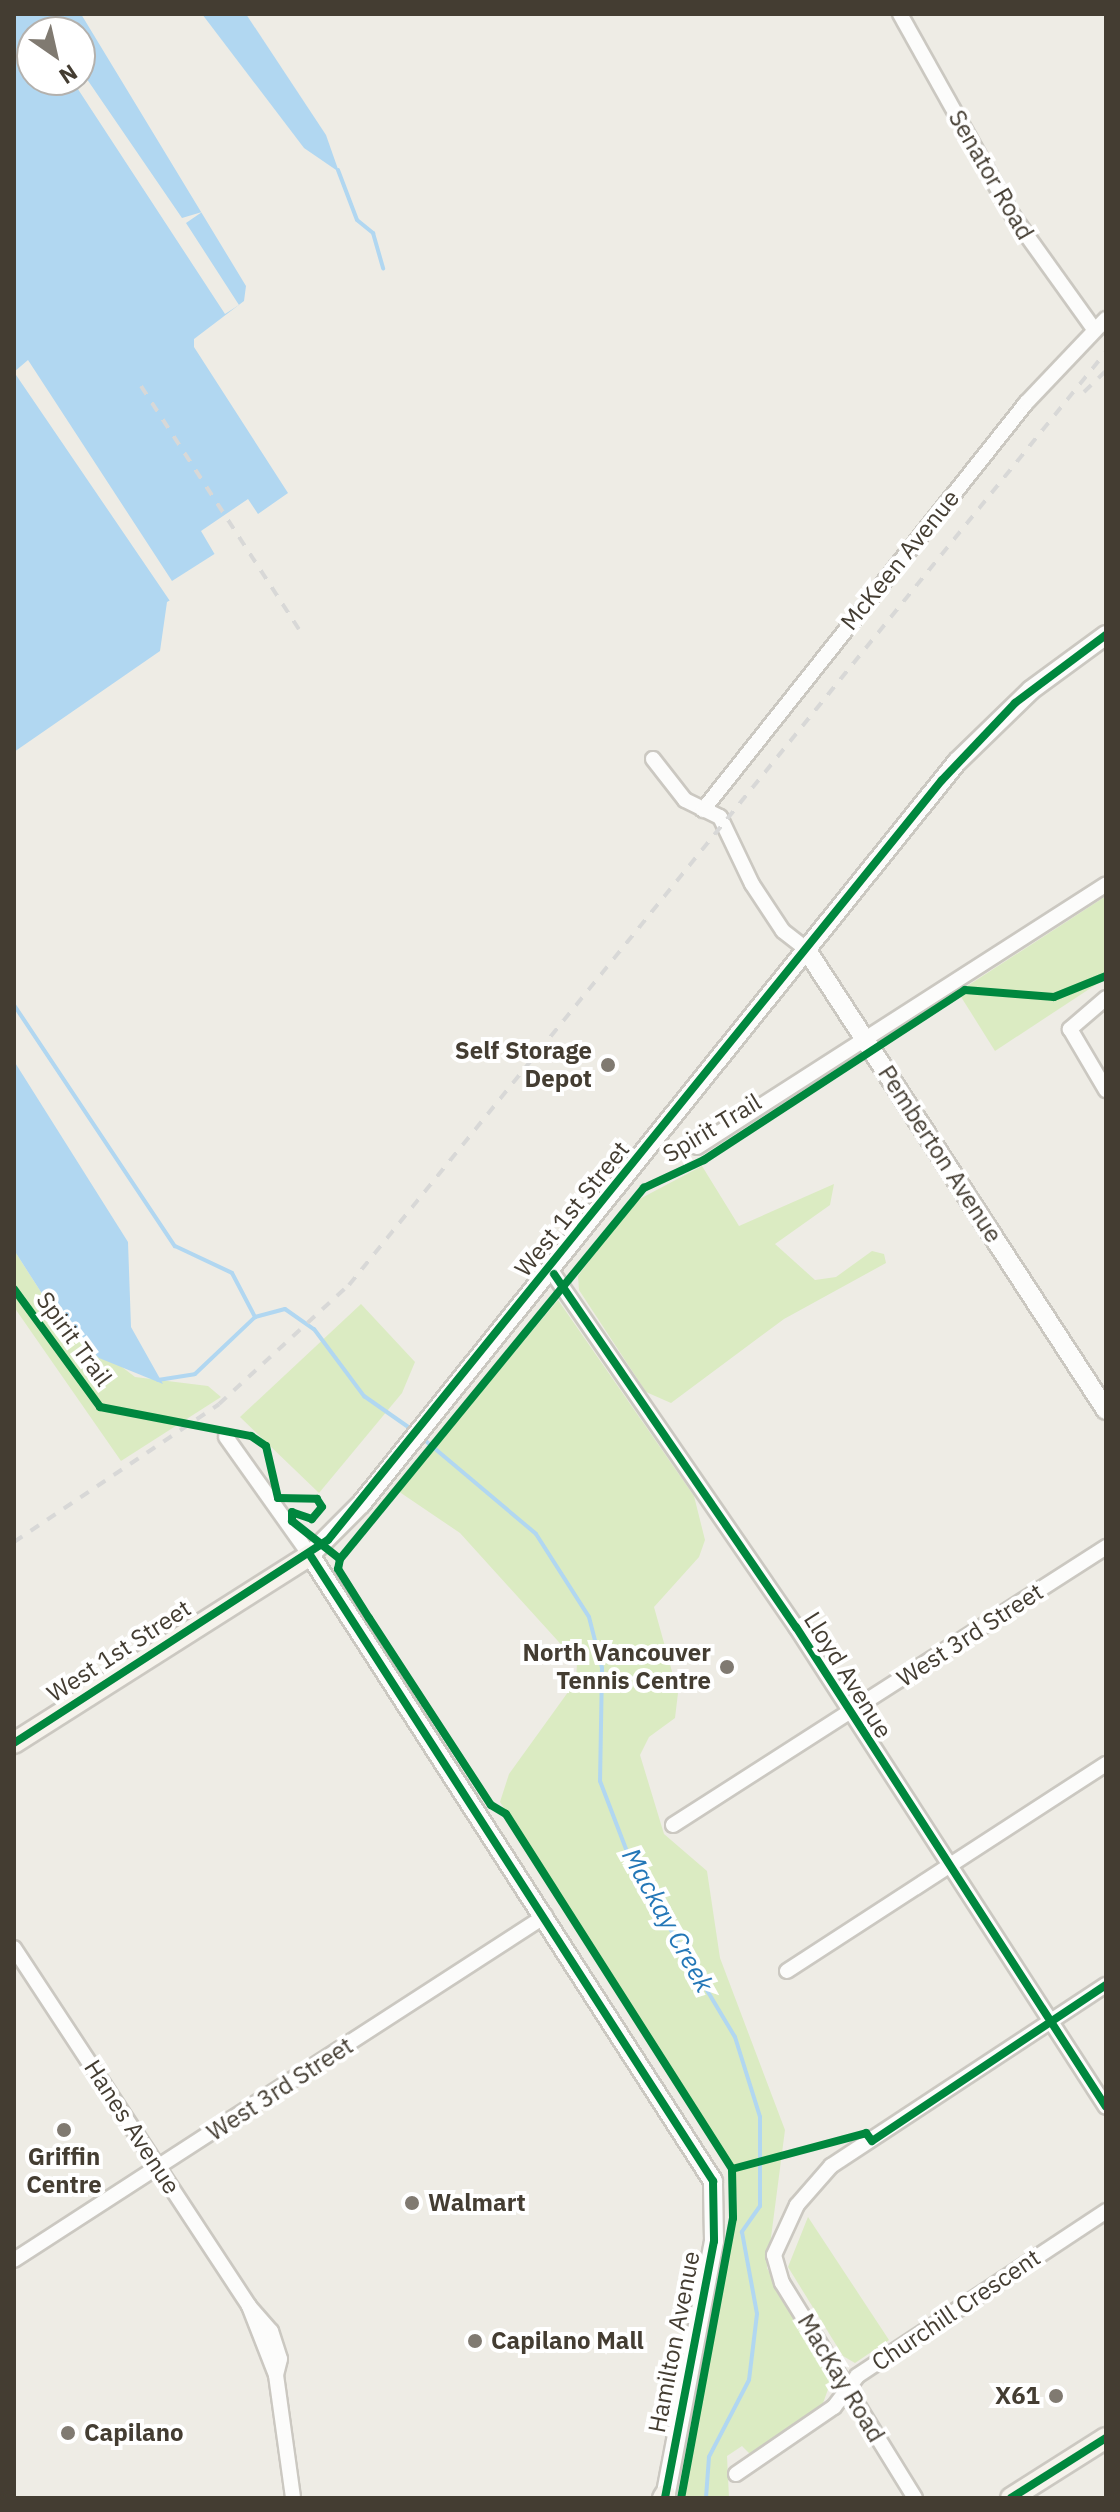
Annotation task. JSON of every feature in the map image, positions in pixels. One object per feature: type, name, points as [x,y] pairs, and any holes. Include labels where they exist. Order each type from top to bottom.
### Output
[{"type":"main road","name":"West 1st Street","points":[[14,1743],[310,1555]]},
{"type":"main road","points":[[1011,2498],[1106,2438]]},
{"type":"street","name":"Senator Road","points":[[900,14],[1013,216],[1100,324]]},
{"type":"street","name":"McKeen Avenue","points":[[703,810],[904,553],[1100,324]]},
{"type":"street","name":"West 1st Street","points":[[310,1555],[410,1441],[806,949],[988,729],[1106,635]]},
{"type":"street","name":"Pemberton Avenue","points":[[653,759],[668,783],[703,810],[720,817],[752,884],[783,931],[806,949],[1106,1410]]},
{"type":"street","points":[[697,1147],[1106,884]]},
{"type":"street","points":[[1106,998],[1070,1029],[1106,1090]]},
{"type":"street","name":"Lloyd Avenue","points":[[550,1269],[949,1865],[1106,2107]]},
{"type":"street","points":[[226,1437],[310,1555],[545,1916]]},
{"type":"street","name":"West 3rd Street","points":[[673,1825],[1106,1547]]},
{"type":"street","points":[[787,1971],[1106,1764]]},
{"type":"street","name":"West 3rd Street","points":[[14,2260],[545,1916]]},
{"type":"street","name":"Hamilton Avenue","points":[[545,1916],[717,2194],[714,2241],[665,2497]]},
{"type":"street","name":"Hanes Avenue","points":[[14,1948],[249,2306],[271,2331],[280,2359],[276,2375],[293,2498]]},
{"type":"street","points":[[1051,2022],[1106,1985]]},
{"type":"street","name":"MacKay Road","points":[[915,2498],[846,2392],[778,2275],[774,2255],[817,2179],[1051,2022]]},
{"type":"street","name":"Churchill Crescent","points":[[736,2474],[846,2392],[857,2376],[1106,2211]]},
{"type":"green space","points":[[1106,896],[1106,978],[995,1051],[958,992]]},
{"type":"green space","points":[[702,1166],[739,1226],[834,1184],[830,1205],[775,1244],[815,1280],[836,1277],[872,1251],[884,1254],[886,1263],[784,1319],[671,1403],[646,1392],[579,1290],[578,1276],[632,1203]]},
{"type":"green space","points":[[14,1250],[57,1317],[135,1377],[208,1386],[221,1397],[121,1461],[14,1307]]},
{"type":"green space","points":[[558,1300],[694,1496],[705,1540],[699,1557],[654,1607],[678,1693],[675,1718],[649,1737],[640,1755],[664,1834],[707,1871],[720,1958],[785,2130],[767,2268],[831,2381],[822,2406],[751,2455],[742,2446],[727,2456],[729,2498],[685,2498],[737,2200],[734,2167],[500,1802],[509,1774],[576,1681],[577,1662],[460,1533],[398,1491]]},
{"type":"green space","points":[[361,1304],[415,1362],[402,1393],[319,1493],[240,1417]]},
{"type":"green space","points":[[808,2217],[889,2340],[855,2363],[843,2356],[788,2267]]},
{"type":"water","points":[[14,14],[82,16],[16,16],[16,96],[96,96],[96,39],[246,286],[244,301],[194,339],[194,347],[288,493],[258,514],[248,499],[201,531],[224,570],[167,602],[160,651],[14,752]]},
{"type":"water","points":[[202,14],[246,14],[326,135],[339,172],[304,148]]},
{"type":"water","points":[[14,1061],[128,1242],[131,1327],[163,1384],[99,1358],[57,1317],[14,1250]]},
{"type":"pier","points":[[96,92],[182,218],[202,212],[186,223],[239,305],[225,314],[82,96],[96,96]]},
{"type":"pier","points":[[28,360],[172,581],[216,553],[227,570],[172,604],[14,372]]},
{"type":"waterway","points":[[338,170],[357,220],[373,233],[383,269]]},
{"type":"waterway","points":[[14,1005],[175,1246],[232,1273],[255,1317]]},
{"type":"waterway","name":"Mackay Creek","points":[[158,1380],[195,1374],[255,1317],[285,1309],[314,1329],[364,1396],[414,1431]]},
{"type":"waterway","name":"Mackay Creek","points":[[421,1437],[536,1534],[589,1617],[602,1668],[600,1781],[632,1865],[735,2037],[760,2117],[760,2206],[742,2232],[757,2314],[749,2380],[709,2457],[706,2498]]},
{"type":"railway","points":[[14,1542],[219,1404],[349,1285],[1106,352]]},
{"type":"railway","points":[[1084,392],[1106,371]]},
{"type":"railway","points":[[141,386],[299,629]]},
{"type":"cycle path","name":"Spirit Trail","points":[[14,1743],[328,1540],[942,780],[1015,703],[1106,635]]},
{"type":"cycle path","name":"Spirit Trail","points":[[14,1289],[100,1407],[251,1436],[266,1446],[278,1498],[317,1499],[322,1507],[312,1519],[292,1512],[292,1521],[340,1559],[644,1188],[704,1160],[965,990],[1054,997],[1106,976]]},
{"type":"cycle path","points":[[554,1274],[796,1627],[1106,2107]]},
{"type":"cycle path","points":[[310,1555],[713,2181],[714,2241],[665,2498]]},
{"type":"cycle path","points":[[340,1559],[338,1569],[369,1618],[491,1805],[506,1814],[732,2169],[733,2218],[681,2498]]},
{"type":"cycle path","points":[[732,2169],[866,2133],[872,2141],[1106,1985]]},
{"type":"cycle path","points":[[1011,2498],[1106,2438]]},
{"type":"place","name":"Self Storage Depot","points":[[608,1065]]},
{"type":"place","name":"North Vancouver Tennis Centre","points":[[727,1667]]},
{"type":"place","name":"Griffin Centre","points":[[64,2130]]},
{"type":"place","name":"Walmart","points":[[412,2203]]},
{"type":"place","name":"Capilano Mall","points":[[475,2341]]},
{"type":"place","name":"X61","points":[[1056,2396]]},
{"type":"place","name":"Capilano","points":[[68,2433]]}]
